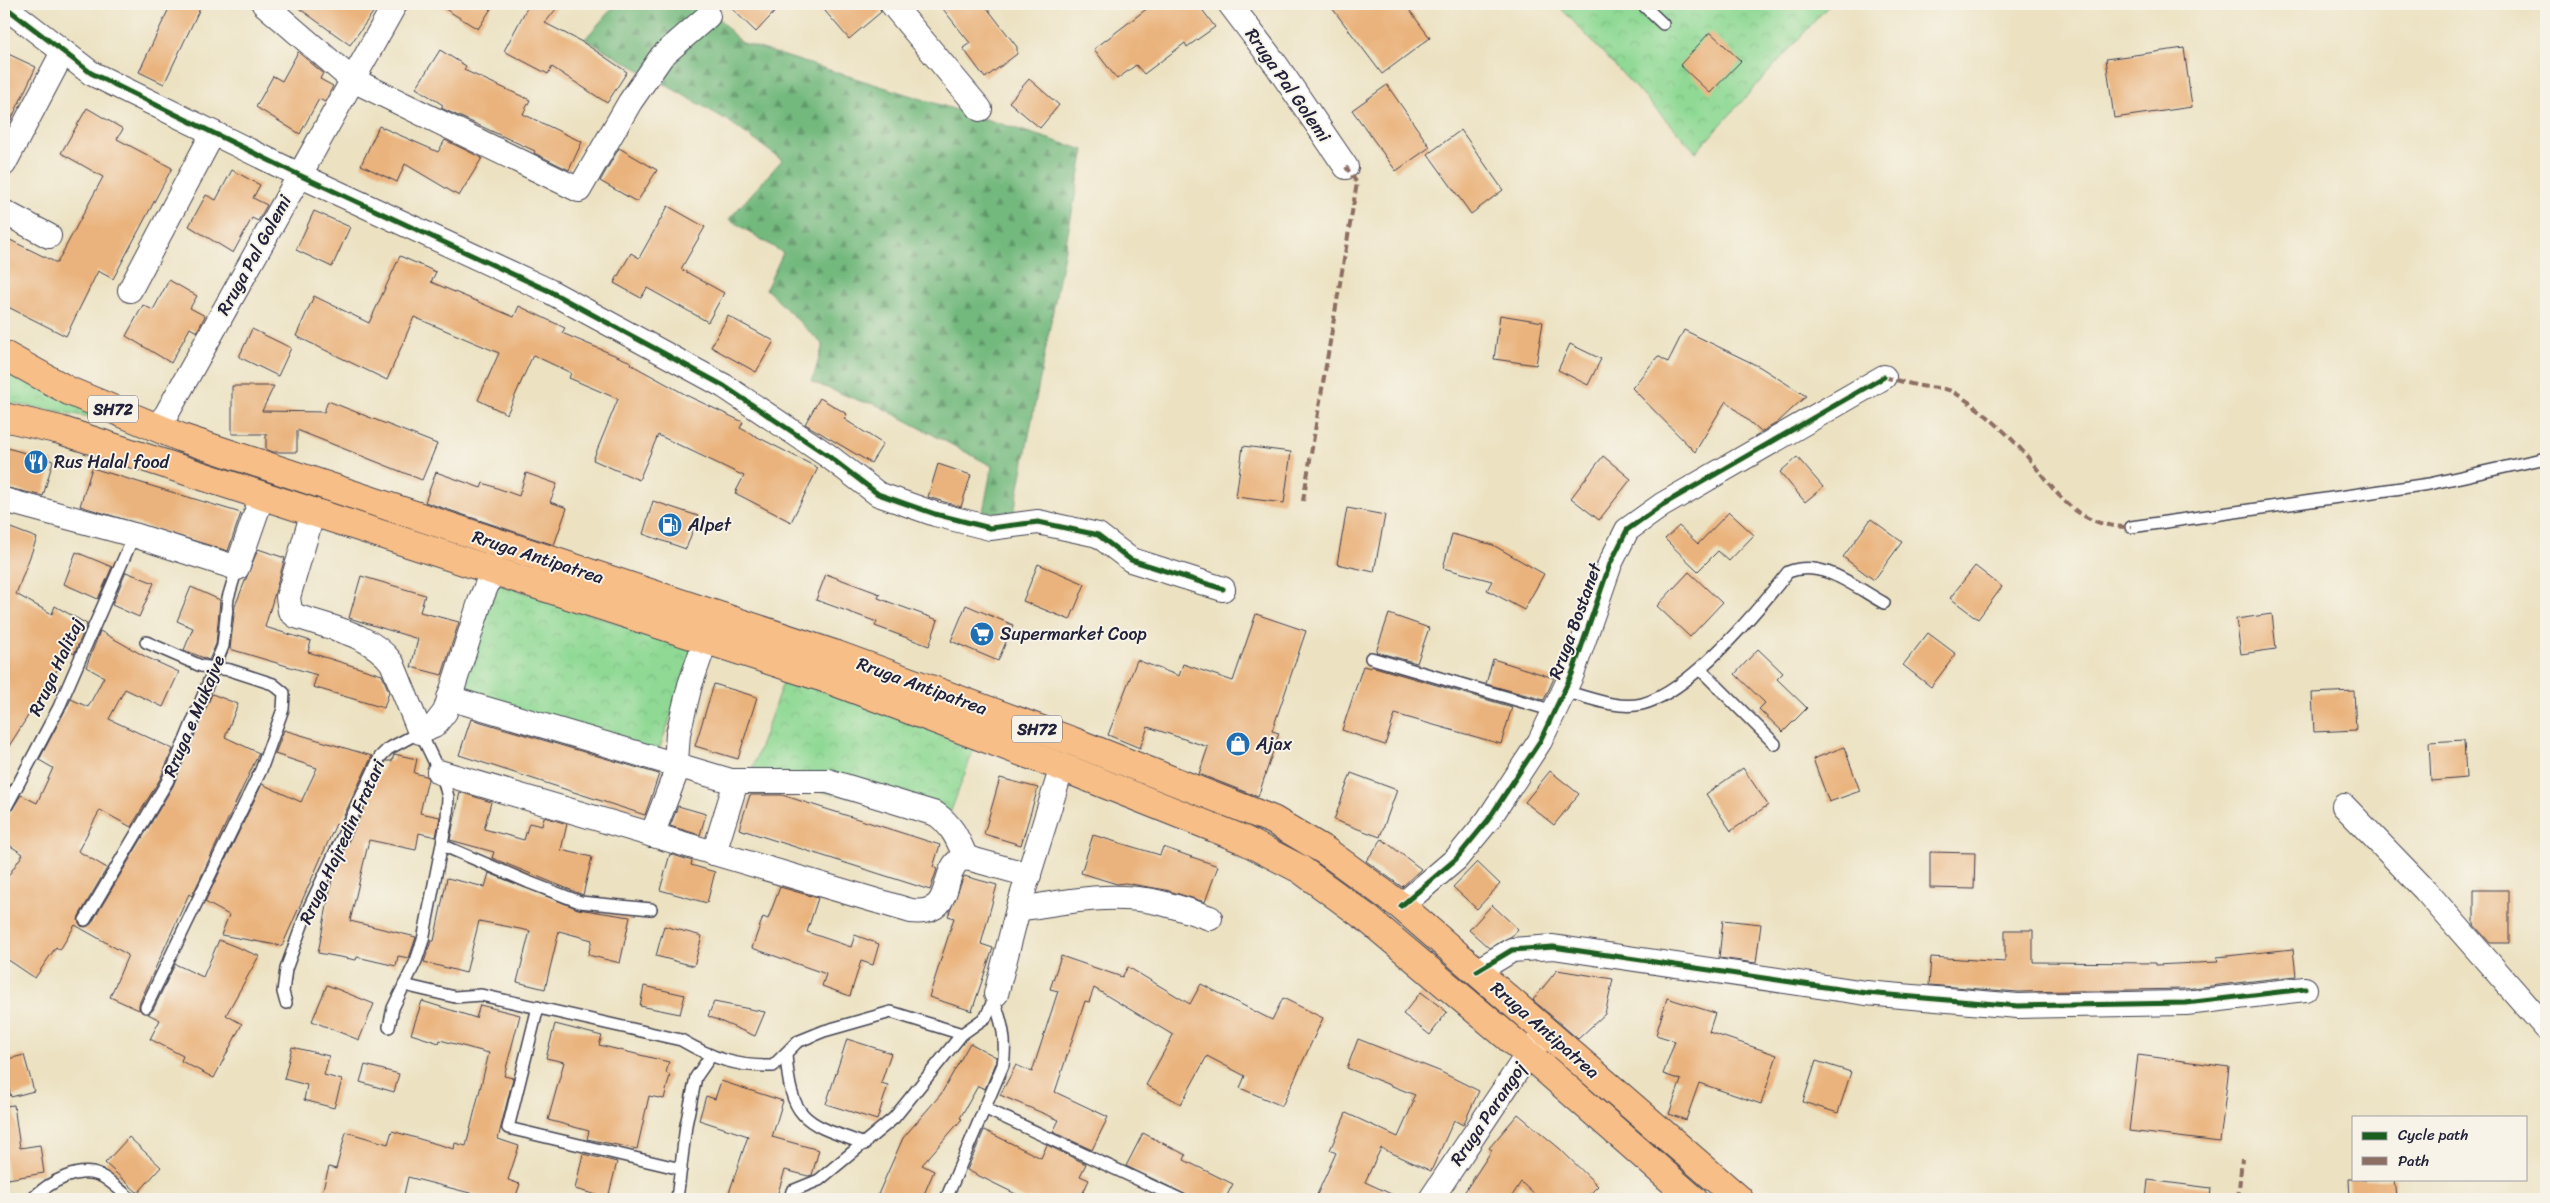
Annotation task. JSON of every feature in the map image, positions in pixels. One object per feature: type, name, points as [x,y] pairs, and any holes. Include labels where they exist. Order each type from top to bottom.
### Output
[{"type":"main road","name":"Rruga Antipatrea","points":[[4,354],[69,391],[234,457],[837,655],[1072,741],[1273,820],[1327,852],[1400,906],[1478,971],[1739,1199]]},
{"type":"main road","name":"Rruga Antipatrea","points":[[4,417],[60,430],[827,679],[1062,767],[1242,839],[1300,869],[1368,919],[1528,1054],[1693,1199]]},
{"type":"main road","points":[[60,430],[83,429],[135,434],[149,432],[156,427]]},
{"type":"street","points":[[264,4],[351,79],[578,190],[630,102],[662,56],[708,16]]},
{"type":"street","name":"Rruga Pal Golemi","points":[[156,427],[166,415],[351,79],[395,4]]},
{"type":"street","points":[[892,4],[980,109]]},
{"type":"street","name":"Rruga Pal Golemi","points":[[1230,4],[1276,66],[1346,167]]},
{"type":"street","points":[[4,6],[91,73],[298,175],[549,291],[724,386],[827,455],[878,494],[936,514],[990,528],[1038,522],[1098,535],[1131,560],[1223,588]]},
{"type":"street","points":[[4,164],[63,52]]},
{"type":"street","points":[[130,290],[213,134]]},
{"type":"street","points":[[4,212],[49,236]]},
{"type":"street","name":"Rruga Bostanet","points":[[1400,906],[1456,859],[1488,820],[1540,741],[1559,701],[1610,564],[1627,530],[1662,505],[1884,377]]},
{"type":"street","name":"Rruga e Mukajve","points":[[237,568],[262,496]]},
{"type":"street","points":[[5,505],[134,535],[237,568]]},
{"type":"street","points":[[313,512],[288,597],[290,611],[296,616],[376,645],[386,654],[392,663],[420,732]]},
{"type":"street","name":"Rruga Hajredin Fratari","points":[[420,732],[434,726],[441,719],[450,698],[481,599],[493,570]]},
{"type":"street","points":[[652,835],[677,765],[678,734],[690,685],[706,639]]},
{"type":"street","points":[[450,698],[736,782],[828,781],[936,814],[947,822],[954,831],[966,858]]},
{"type":"street","points":[[995,997],[1018,908],[1062,767]]},
{"type":"street","points":[[439,772],[911,911],[922,912],[933,908],[940,901],[956,864],[966,858],[1029,875]]},
{"type":"street","points":[[714,853],[736,782]]},
{"type":"street","points":[[2344,806],[2425,890],[2500,972],[2546,1028]]},
{"type":"street","points":[[1018,908],[1098,898],[1129,898],[1161,903],[1210,918]]},
{"type":"street","points":[[1478,971],[1512,950],[1553,947],[1866,993],[2018,1006],[2186,1003],[2305,989]]},
{"type":"street","name":"Rruga Parangoj","points":[[1431,1199],[1528,1054],[1547,1032]]},
{"type":"lane","points":[[1642,4],[1663,24]]},
{"type":"lane","points":[[2131,527],[2429,484],[2546,458]]},
{"type":"lane","name":"Rruga Halitaj","points":[[4,810],[59,707],[134,535]]},
{"type":"lane","points":[[1372,658],[1559,701],[1625,706],[1642,704],[1661,697],[1700,669],[1736,633],[1788,572],[1798,568],[1812,567],[1827,572],[1884,603]]},
{"type":"lane","name":"Rruga e Mukajve","points":[[85,920],[167,782],[223,646],[228,598],[237,568]]},
{"type":"lane","points":[[146,642],[201,666],[230,670],[273,684],[284,693],[283,709],[261,770],[146,1007]]},
{"type":"lane","points":[[1700,669],[1776,744]]},
{"type":"lane","points":[[389,1027],[393,1008],[422,940],[442,845],[448,797],[439,772],[420,732]]},
{"type":"lane","name":"Rruga Hajredin Fratari","points":[[286,1003],[284,992],[286,969],[306,914],[380,757],[388,748],[420,732]]},
{"type":"lane","points":[[442,845],[580,902],[651,909]]},
{"type":"lane","points":[[404,985],[454,997],[481,996],[538,1007],[681,1040],[710,1057],[754,1067],[773,1066],[797,1042],[824,1030],[891,1012],[962,1034]]},
{"type":"lane","points":[[790,1199],[792,1191],[819,1180],[865,1144],[894,1118],[962,1034],[986,1016],[995,997]]},
{"type":"lane","points":[[946,1199],[1003,1065],[1006,1047],[1002,1021],[995,997]]},
{"type":"lane","points":[[538,1007],[508,1128],[681,1169]]},
{"type":"lane","points":[[786,1055],[788,1086],[793,1101],[802,1116],[818,1127],[865,1144]]},
{"type":"lane","points":[[677,1199],[686,1125],[696,1077],[710,1057]]},
{"type":"lane","points":[[984,1108],[1180,1199]]},
{"type":"lane","points":[[32,1199],[46,1187],[74,1173],[102,1176],[131,1199]]},
{"type":"green space","points":[[616,4],[706,4],[740,42],[1084,150],[1014,513],[983,512],[992,466],[875,404],[860,401],[812,382],[823,345],[766,289],[783,253],[729,219],[782,160],[727,120],[585,39]]},
{"type":"green space","points":[[1557,4],[1830,4],[1696,152]]},
{"type":"green space","points":[[4,367],[113,421],[4,402]]},
{"type":"green space","points":[[496,583],[694,649],[658,753],[457,695]]},
{"type":"green space","points":[[786,674],[977,741],[949,816],[749,778]]},
{"type":"building","points":[[171,4],[202,4],[164,84],[139,72]]},
{"type":"building","points":[[293,4],[379,4],[350,45]]},
{"type":"building","points":[[437,4],[494,4],[478,29]]},
{"type":"building","points":[[529,4],[560,4],[545,23],[584,43],[627,72],[607,103],[552,67],[548,74],[504,51]]},
{"type":"building","points":[[727,4],[782,4],[756,32]]},
{"type":"building","points":[[819,4],[879,4],[881,12],[849,39]]},
{"type":"building","points":[[939,4],[984,4],[1017,47],[1017,54],[985,78],[963,48],[970,43]]},
{"type":"building","points":[[1153,4],[1198,4],[1215,27],[1187,47],[1185,43],[1144,74],[1136,65],[1117,79],[1094,49]]},
{"type":"building","points":[[1329,4],[1405,4],[1430,38],[1382,74]]},
{"type":"building","points":[[1710,32],[1741,61],[1710,93],[1680,65]]},
{"type":"building","points":[[2184,48],[2192,107],[2114,118],[2106,59]]},
{"type":"building","points":[[440,50],[466,66],[464,70],[530,100],[523,114],[582,142],[569,170],[534,153],[535,151],[441,108],[443,105],[416,88]]},
{"type":"building","points":[[4,52],[36,67],[4,135]]},
{"type":"building","points":[[298,52],[323,73],[320,79],[333,86],[325,102],[319,99],[300,134],[256,107],[273,76],[282,81]]},
{"type":"building","points":[[1029,79],[1059,105],[1040,128],[1009,102]]},
{"type":"building","points":[[1387,85],[1430,147],[1396,171],[1352,110]]},
{"type":"building","points":[[87,108],[123,129],[117,139],[172,168],[113,279],[98,271],[66,336],[4,305],[4,237],[57,263],[103,177],[61,153]]},
{"type":"building","points":[[379,126],[438,152],[445,140],[482,158],[459,196],[405,164],[397,182],[361,165]]},
{"type":"building","points":[[1461,130],[1503,190],[1471,214],[1428,154]]},
{"type":"building","points":[[619,148],[657,170],[637,202],[600,181]]},
{"type":"building","points":[[232,170],[260,185],[253,198],[267,205],[258,221],[252,218],[233,253],[189,226],[206,195],[216,200]]},
{"type":"building","points":[[668,206],[705,227],[681,269],[724,293],[708,322],[647,288],[641,298],[614,283],[631,253],[639,258]]},
{"type":"building","points":[[314,211],[350,227],[332,267],[296,250]]},
{"type":"building","points":[[400,256],[436,272],[431,282],[514,317],[519,306],[565,328],[562,333],[631,362],[630,364],[690,397],[743,422],[740,428],[818,468],[791,522],[735,493],[744,476],[658,435],[639,480],[593,460],[618,399],[569,378],[571,373],[533,355],[507,414],[478,400],[499,353],[414,317],[387,380],[296,336],[314,296],[369,323]]},
{"type":"building","points":[[169,280],[197,296],[190,308],[205,316],[197,332],[190,328],[171,363],[126,336],[143,305],[153,310]]},
{"type":"building","points":[[1500,315],[1543,322],[1536,365],[1494,359]]},
{"type":"building","points":[[728,316],[774,341],[756,372],[711,347]]},
{"type":"building","points":[[252,329],[291,348],[278,376],[239,357]]},
{"type":"building","points":[[1684,330],[1760,367],[1806,396],[1777,423],[1761,432],[1726,401],[1695,452],[1632,388],[1658,356],[1668,362]]},
{"type":"building","points":[[1570,344],[1601,359],[1588,385],[1558,370]]},
{"type":"building","points":[[232,386],[274,386],[262,411],[324,412],[328,401],[437,444],[422,480],[297,430],[297,452],[273,452],[266,449],[266,434],[232,434]]},
{"type":"building","points":[[820,398],[847,414],[844,419],[883,444],[871,463],[805,424]]},
{"type":"building","points":[[1243,446],[1291,452],[1284,503],[1236,497]]},
{"type":"building","points":[[4,447],[53,461],[43,496],[4,487]]},
{"type":"building","points":[[1603,456],[1631,479],[1599,520],[1571,498]]},
{"type":"building","points":[[1797,457],[1823,487],[1805,502],[1780,472]]},
{"type":"building","points":[[938,464],[971,475],[961,507],[928,497]]},
{"type":"building","points":[[92,468],[241,513],[228,551],[80,506]]},
{"type":"building","points":[[436,472],[481,488],[483,483],[519,496],[526,473],[557,484],[550,502],[567,508],[554,545],[425,502]]},
{"type":"building","name":"Alpet","points":[[653,501],[698,516],[686,549],[643,534]]},
{"type":"building","points":[[1347,508],[1385,515],[1374,572],[1337,564]]},
{"type":"building","points":[[1729,512],[1754,535],[1729,561],[1718,551],[1698,571],[1665,539],[1679,526],[1698,544]]},
{"type":"building","points":[[1871,519],[1902,542],[1874,580],[1843,557]]},
{"type":"building","points":[[8,527],[37,538],[16,594],[52,614],[55,606],[87,624],[74,654],[69,651],[4,754],[4,538]]},
{"type":"building","points":[[1452,534],[1493,545],[1544,574],[1524,610],[1487,590],[1492,581],[1443,568]]},
{"type":"building","points":[[258,549],[285,558],[265,627],[311,641],[308,652],[382,675],[389,692],[384,708],[313,687],[317,675],[230,649],[235,606]]},
{"type":"building","points":[[76,552],[112,567],[98,599],[64,584]]},
{"type":"building","points":[[1038,564],[1085,584],[1070,620],[1023,601]]},
{"type":"building","points":[[1975,566],[2002,587],[1978,619],[1950,598]]},
{"type":"building","points":[[126,572],[154,583],[139,617],[112,605]]},
{"type":"building","points":[[1689,572],[1722,603],[1690,637],[1657,606]]},
{"type":"building","points":[[826,574],[880,594],[878,598],[938,620],[929,646],[875,626],[877,622],[816,600]]},
{"type":"building","points":[[361,576],[425,595],[420,612],[459,622],[442,675],[411,667],[418,639],[349,618]]},
{"type":"building","points":[[191,587],[220,600],[216,644],[209,660],[184,650],[193,628],[177,621]]},
{"type":"building","points":[[966,605],[1013,625],[998,661],[951,641]]},
{"type":"building","points":[[1256,614],[1306,631],[1272,731],[1279,733],[1258,797],[1199,774],[1208,747],[1148,727],[1140,748],[1108,735],[1137,660],[1179,676],[1183,664],[1233,681]]},
{"type":"building","points":[[1389,614],[1429,628],[1417,663],[1376,652]]},
{"type":"building","points":[[2272,614],[2276,649],[2241,654],[2236,619]]},
{"type":"building","points":[[100,631],[146,657],[179,672],[163,707],[125,689],[109,719],[173,749],[160,779],[131,827],[100,810],[78,851],[107,868],[79,916],[78,920],[81,926],[85,927],[91,924],[173,786],[212,694],[238,704],[225,737],[259,753],[192,896],[189,894],[139,1004],[139,1010],[110,997],[128,955],[75,925],[60,950],[56,947],[35,978],[4,957],[4,882],[23,854],[4,842],[4,823],[21,795],[37,803],[53,768],[39,760],[71,699],[88,707],[104,677],[86,667]]},
{"type":"building","points":[[1928,633],[1956,654],[1931,687],[1903,665]]},
{"type":"building","points":[[1758,649],[1783,673],[1777,679],[1807,708],[1783,732],[1759,709],[1765,703],[1735,674]]},
{"type":"building","points":[[1493,659],[1554,678],[1544,700],[1486,684]]},
{"type":"building","points":[[1363,666],[1371,668],[1371,666],[1512,707],[1501,744],[1395,714],[1385,745],[1342,730]]},
{"type":"building","points":[[714,684],[757,697],[738,759],[695,746]]},
{"type":"building","points":[[2354,691],[2356,730],[2314,732],[2312,693]]},
{"type":"building","points":[[471,719],[659,774],[645,815],[459,755]]},
{"type":"building","points":[[284,730],[372,756],[339,826],[336,824],[282,946],[221,935],[229,915],[205,902],[262,784],[301,802],[317,768],[275,754]]},
{"type":"building","points":[[2464,740],[2466,778],[2431,781],[2429,742]]},
{"type":"building","points":[[1844,747],[1860,791],[1829,802],[1813,759]]},
{"type":"building","points":[[394,754],[417,759],[414,773],[426,776],[428,779],[420,813],[440,817],[436,837],[419,833],[416,850],[369,840],[350,921],[416,937],[409,958],[398,956],[396,966],[357,957],[356,960],[318,953],[333,874],[386,761],[392,761]]},
{"type":"building","points":[[1743,768],[1768,805],[1731,831],[1706,794]]},
{"type":"building","points":[[1550,771],[1579,794],[1554,825],[1525,802]]},
{"type":"building","points":[[1351,773],[1397,790],[1380,837],[1334,820]]},
{"type":"building","points":[[1000,778],[1038,788],[1021,845],[984,834]]},
{"type":"building","points":[[460,792],[491,802],[484,829],[524,840],[529,823],[542,826],[544,817],[567,824],[561,850],[592,857],[583,895],[492,858],[494,852],[450,840]]},
{"type":"building","points":[[750,795],[782,795],[940,845],[933,867],[937,869],[930,890],[739,829]]},
{"type":"building","points":[[678,806],[706,814],[700,835],[670,826]]},
{"type":"building","points":[[1093,835],[1160,855],[1163,847],[1218,866],[1205,902],[1166,890],[1125,883],[1117,884],[1081,873]]},
{"type":"building","points":[[1382,839],[1421,869],[1402,887],[1366,861]]},
{"type":"building","points":[[1930,852],[1975,853],[1974,889],[1930,888]]},
{"type":"building","points":[[670,854],[692,861],[691,865],[715,872],[707,903],[660,890]]},
{"type":"building","points":[[1477,862],[1500,884],[1477,909],[1453,887]]},
{"type":"building","points":[[489,873],[578,909],[630,917],[620,963],[588,955],[592,940],[559,931],[545,989],[517,982],[530,931],[479,921],[466,973],[424,962],[431,941],[434,941],[447,878],[485,887]]},
{"type":"building","points":[[964,876],[997,885],[981,944],[993,948],[972,1011],[929,997],[954,918],[948,916]]},
{"type":"building","points":[[780,887],[818,898],[807,932],[851,947],[855,935],[879,944],[873,965],[861,961],[850,996],[822,986],[826,974],[752,948],[763,917],[768,919]]},
{"type":"building","points":[[2474,890],[2509,890],[2509,943],[2490,943],[2474,925]]},
{"type":"building","points":[[1492,905],[1518,929],[1512,936],[1489,948],[1469,930]]},
{"type":"building","points":[[1723,920],[1761,924],[1756,963],[1719,958]]},
{"type":"building","points":[[664,926],[702,936],[694,966],[656,956]]},
{"type":"building","points":[[2005,930],[2033,930],[2033,962],[2155,963],[2155,965],[2218,962],[2217,957],[2293,949],[2296,976],[2185,989],[2018,992],[1929,985],[1931,957],[2005,962]]},
{"type":"building","points":[[219,940],[259,956],[226,1015],[242,1024],[214,1078],[181,1061],[183,1056],[150,1039],[160,1020],[148,1014],[153,1010],[175,964],[203,977]]},
{"type":"building","points":[[1061,956],[1122,977],[1128,967],[1190,1004],[1201,984],[1272,1020],[1283,998],[1323,1018],[1282,1106],[1240,1088],[1245,1076],[1207,1056],[1181,1104],[1146,1085],[1173,1035],[1094,988],[1089,1002],[1085,1001],[1055,1092],[1108,1117],[1092,1150],[1053,1132],[1059,1120],[1000,1095],[1016,1065],[1032,1072],[1058,991],[1050,989]]},
{"type":"building","points":[[1557,970],[1613,979],[1605,1014],[1578,1039],[1533,1000]]},
{"type":"building","points":[[327,985],[374,1004],[359,1040],[312,1021]]},
{"type":"building","points":[[644,986],[685,995],[680,1014],[640,1006]]},
{"type":"building","points":[[1421,992],[1447,1012],[1430,1035],[1403,1014]]},
{"type":"building","points":[[1667,998],[1715,1013],[1709,1032],[1777,1055],[1761,1104],[1699,1083],[1686,1120],[1669,1114],[1681,1080],[1663,1074],[1675,1041],[1656,1035]]},
{"type":"building","points":[[422,1001],[476,1018],[480,1005],[520,1015],[504,1076],[513,1078],[498,1139],[519,1146],[508,1180],[520,1184],[515,1199],[493,1199],[408,1177],[403,1199],[320,1199],[329,1167],[336,1169],[346,1132],[388,1144],[392,1131],[454,1149],[455,1143],[466,1146],[489,1053],[440,1040],[439,1043],[411,1034]]},
{"type":"building","points":[[714,1002],[765,1012],[755,1036],[708,1016]]},
{"type":"building","points":[[555,1024],[602,1036],[599,1045],[669,1062],[666,1073],[670,1075],[664,1099],[649,1096],[637,1149],[587,1139],[589,1131],[548,1120],[564,1062],[546,1058]]},
{"type":"building","points":[[847,1039],[891,1053],[881,1083],[888,1085],[877,1120],[826,1104]]},
{"type":"building","points":[[1358,1039],[1439,1071],[1479,1091],[1463,1125],[1454,1120],[1431,1171],[1381,1148],[1365,1182],[1402,1199],[1315,1199],[1336,1153],[1330,1150],[1346,1113],[1398,1137],[1414,1101],[1412,1100],[1415,1095],[1347,1068]]},
{"type":"building","points":[[970,1043],[996,1057],[996,1063],[985,1089],[978,1086],[960,1118],[962,1119],[922,1165],[934,1171],[922,1199],[876,1199],[903,1138],[941,1094]]},
{"type":"building","points":[[292,1047],[329,1056],[324,1075],[342,1080],[334,1108],[304,1100],[307,1085],[284,1079]]},
{"type":"building","points":[[24,1055],[34,1091],[11,1097],[4,1071],[4,1060]]},
{"type":"building","points":[[2138,1055],[2229,1067],[2220,1142],[2129,1131]]},
{"type":"building","points":[[1816,1061],[1851,1072],[1838,1113],[1803,1102]]},
{"type":"building","points":[[365,1065],[399,1074],[394,1092],[360,1082]]},
{"type":"building","points":[[721,1081],[783,1101],[772,1137],[819,1150],[812,1175],[808,1176],[785,1170],[776,1199],[727,1199],[748,1136],[699,1120],[706,1096],[715,1099]]},
{"type":"building","points":[[14,1105],[20,1148],[40,1145],[44,1173],[8,1179],[4,1151],[4,1106]]},
{"type":"building","points":[[1518,1114],[1559,1148],[1598,1186],[1585,1199],[1539,1199],[1521,1182],[1510,1199],[1460,1199],[1492,1150],[1489,1148]]},
{"type":"building","points":[[984,1130],[1041,1158],[1047,1145],[1086,1164],[1080,1176],[1089,1180],[1080,1199],[1026,1199],[967,1170]]},
{"type":"building","points":[[1143,1133],[1186,1155],[1184,1160],[1233,1184],[1225,1199],[1195,1199],[1126,1166]]},
{"type":"building","points":[[129,1137],[161,1167],[138,1193],[105,1163]]},
{"type":"building","points":[[583,1154],[617,1162],[608,1198],[575,1189]]},
{"type":"building","points":[[2349,1179],[2394,1180],[2396,1198],[2350,1199]]},
{"type":"building","points":[[2148,1180],[2211,1188],[2210,1199],[2146,1199]]},
{"type":"marked path","points":[[1303,501],[1357,183],[1346,167]]},
{"type":"marked path","points":[[1884,377],[1955,393],[1981,411],[2005,432],[2054,490],[2078,512],[2093,520],[2110,525],[2131,527]]},
{"type":"marked path","points":[[2238,1199],[2242,1159]]},
{"type":"cycle path","points":[[4,6],[91,73],[299,175],[549,291],[724,386],[827,455],[878,494],[935,514],[990,528],[1038,522],[1098,535],[1131,560],[1223,589]]},
{"type":"cycle path","points":[[1401,906],[1456,859],[1488,820],[1540,741],[1572,674],[1610,564],[1627,530],[1662,505],[1884,377]]},
{"type":"cycle path","points":[[1477,971],[1512,950],[1553,947],[1866,993],[2018,1006],[2186,1003],[2305,989]]},
{"type":"place","name":"Rus Halal food","points":[[36,462]]},
{"type":"place","name":"Alpet","points":[[670,525]]},
{"type":"place","name":"Supermarket Coop","points":[[982,634]]},
{"type":"place","name":"Ajax","points":[[1238,744]]}]
